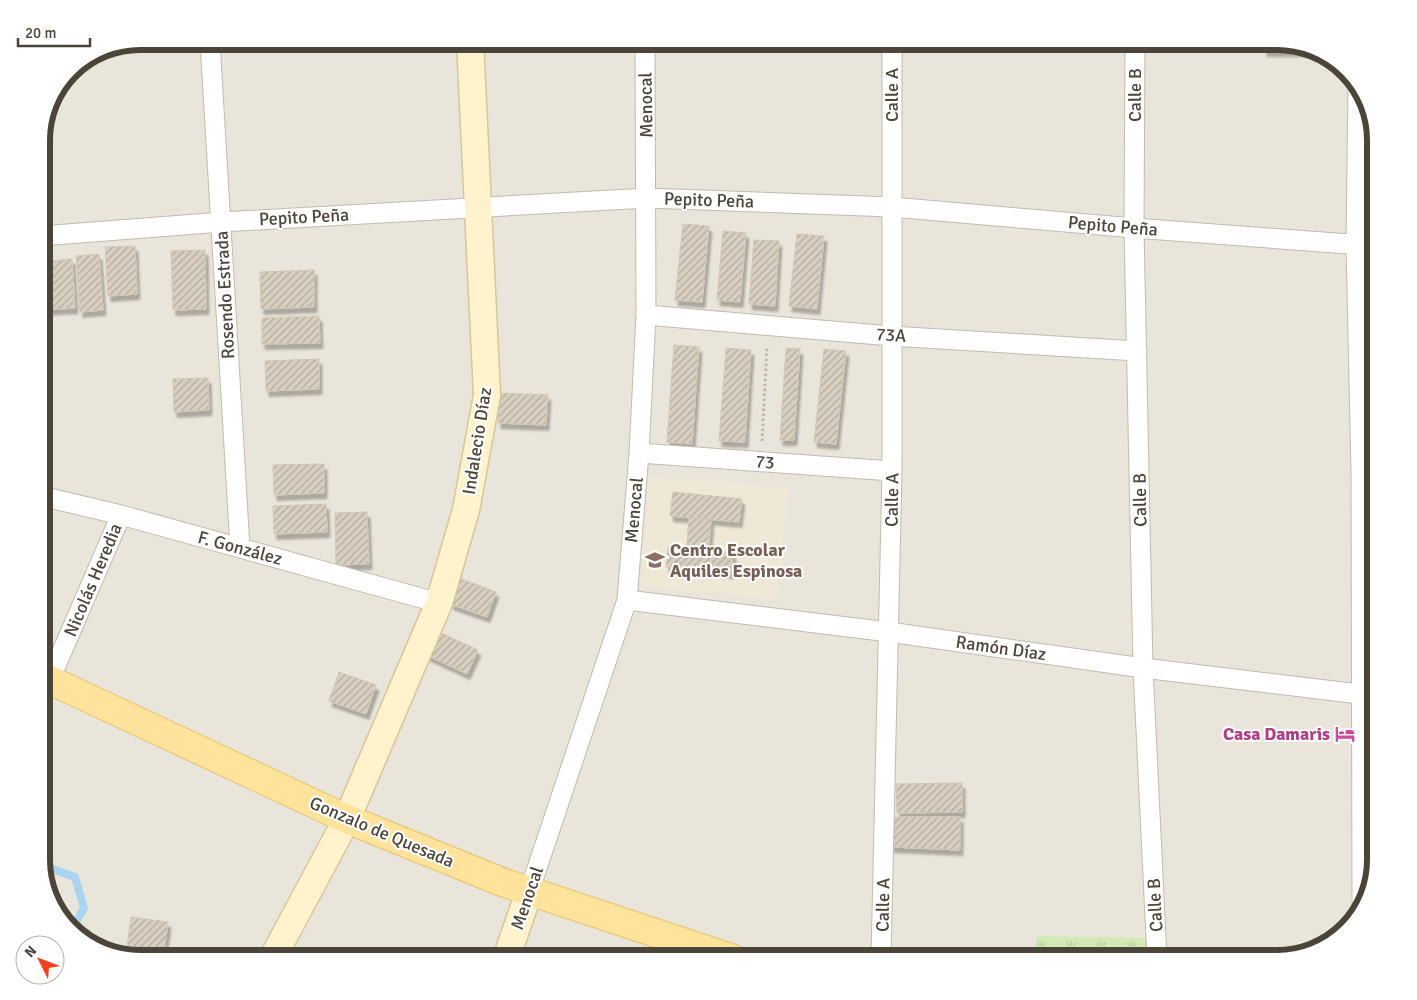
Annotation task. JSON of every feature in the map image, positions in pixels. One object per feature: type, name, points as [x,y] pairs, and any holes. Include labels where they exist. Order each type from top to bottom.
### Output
[{"type":"main road","name":"Gonzalo de Quesada","points":[[50,687],[347,819],[529,892],[706,950]]},
{"type":"street","name":"Rosendo Estrada","points":[[211,50],[240,548]]},
{"type":"street","name":"Indalecio Díaz","points":[[277,950],[347,819],[439,603],[466,510],[487,396],[470,50]]},
{"type":"street","name":"Menocal","points":[[509,950],[627,600],[639,453],[646,315],[648,198],[645,50]]},
{"type":"street","name":"Calle A","points":[[881,950],[892,471],[892,50]]},
{"type":"street","name":"Calle B","points":[[1136,50],[1134,228],[1143,668],[1157,950]]},
{"type":"street","points":[[1358,100],[1356,244],[1367,453]]},
{"type":"street","name":"Pepito Peña","points":[[50,235],[222,222],[648,198],[892,207],[1134,228],[1367,245]]},
{"type":"street","name":"73A","points":[[646,315],[891,336],[1137,351]]},
{"type":"street","name":"73","points":[[639,453],[892,471]]},
{"type":"street","name":"F. González","points":[[50,498],[121,515],[439,603]]},
{"type":"street","name":"Nicolás Heredia","points":[[50,674],[121,515]]},
{"type":"street","name":"Ramón Díaz","points":[[627,600],[889,632],[1143,668],[1367,695]]},
{"type":"street","points":[[1362,888],[1367,729]]},
{"type":"path","points":[[762,461],[768,325]]},
{"type":"shaded area","points":[[1277,50],[1300,53],[1327,65],[1345,81],[1358,100],[1364,117],[1367,140],[1367,860],[1364,883],[1352,910],[1336,928],[1322,938],[1300,947],[1277,950],[140,950],[117,947],[90,935],[72,919],[62,905],[55,889],[50,866],[50,134],[59,100],[76,76],[100,59],[128,51]]},
{"type":"shaded area","points":[[649,476],[789,488],[777,599],[641,586]]},
{"type":"green space","points":[[1037,936],[1146,938],[1147,950],[1095,950],[1036,950]]},
{"type":"building","points":[[1277,50],[1289,51],[1264,51]]},
{"type":"building","points":[[683,224],[709,226],[702,302],[675,300]]},
{"type":"building","points":[[723,231],[746,233],[740,302],[717,300]]},
{"type":"building","points":[[797,234],[824,236],[817,309],[789,306]]},
{"type":"building","points":[[754,240],[779,241],[775,306],[749,304]]},
{"type":"building","points":[[135,246],[137,294],[108,296],[105,247]]},
{"type":"building","points":[[205,250],[206,309],[173,310],[171,251]]},
{"type":"building","points":[[99,254],[103,310],[80,312],[76,256]]},
{"type":"building","points":[[72,259],[75,308],[50,310],[50,261]]},
{"type":"building","points":[[314,270],[314,307],[261,309],[260,272]]},
{"type":"building","points":[[319,316],[320,343],[262,344],[262,318]]},
{"type":"building","points":[[674,345],[699,347],[692,444],[667,442]]},
{"type":"building","points":[[726,348],[751,350],[745,442],[719,441]]},
{"type":"building","points":[[786,348],[800,349],[794,440],[780,440]]},
{"type":"building","points":[[824,349],[846,351],[836,444],[814,442]]},
{"type":"building","points":[[319,359],[319,389],[266,391],[265,361]]},
{"type":"building","points":[[208,378],[209,410],[174,412],[173,379]]},
{"type":"building","points":[[499,393],[548,395],[546,425],[498,423]]},
{"type":"building","points":[[324,464],[324,493],[274,495],[273,465]]},
{"type":"building","points":[[673,492],[742,499],[739,522],[670,516]]},
{"type":"building","points":[[326,504],[327,532],[274,534],[273,506]]},
{"type":"building","points":[[367,512],[369,564],[336,565],[335,513]]},
{"type":"building","points":[[689,517],[711,519],[708,557],[686,555]]},
{"type":"building","points":[[668,547],[733,553],[731,573],[666,567]]},
{"type":"building","points":[[459,578],[496,592],[487,617],[450,604]]},
{"type":"building","points":[[437,631],[478,650],[467,674],[426,655]]},
{"type":"building","points":[[339,672],[376,685],[366,714],[329,701]]},
{"type":"building","points":[[962,783],[962,812],[897,813],[896,784]]},
{"type":"building","points":[[891,817],[960,817],[960,850],[891,847]]},
{"type":"building","points":[[131,917],[168,922],[164,950],[127,949]]},
{"type":"waterway","points":[[50,868],[75,877],[84,908],[76,923]]},
{"type":"place","name":"Centro Escolar Aquiles Espinosa","points":[[655,560]]},
{"type":"place","name":"Casa Damaris","points":[[1345,734]]}]
